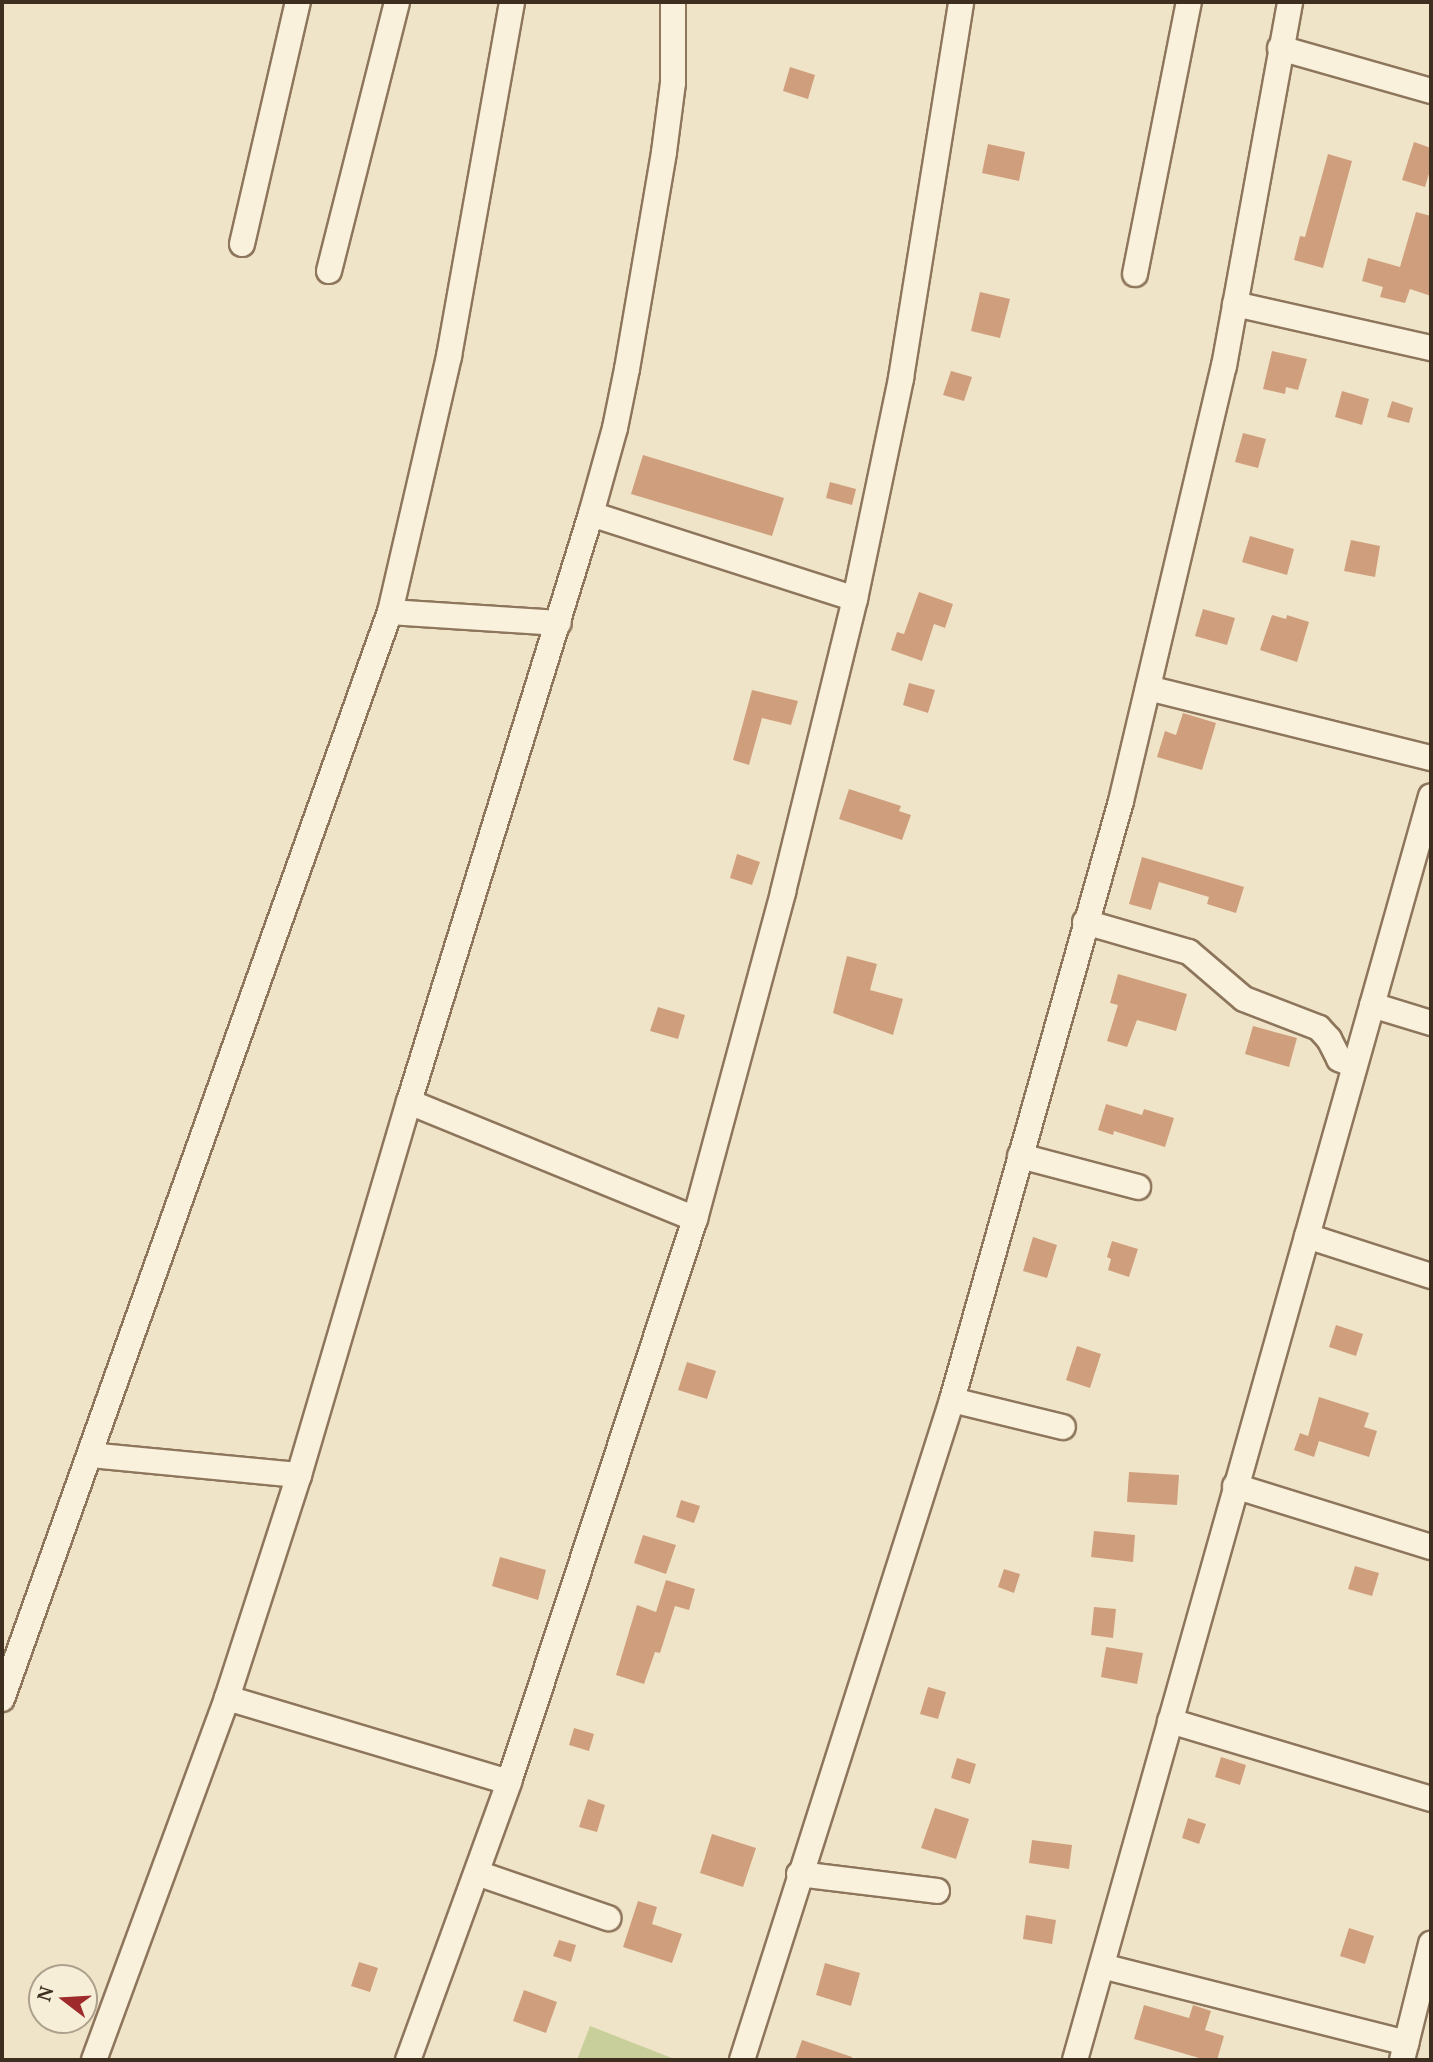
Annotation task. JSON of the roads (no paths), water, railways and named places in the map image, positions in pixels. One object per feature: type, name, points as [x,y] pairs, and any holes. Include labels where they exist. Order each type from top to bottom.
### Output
[{"type":"street","points":[[242,244],[298,2]]},
{"type":"street","points":[[329,271],[397,2]]},
{"type":"street","points":[[2,1699],[390,612],[449,356],[512,2]]},
{"type":"street","points":[[94,2060],[227,1698],[299,1475],[409,1102],[591,514],[622,393],[664,152],[673,83],[673,2]]},
{"type":"street","points":[[408,2060],[509,1782],[695,1219],[783,892],[855,599],[901,378],[961,2]]},
{"type":"street","points":[[1135,274],[1189,2]]},
{"type":"street","points":[[743,2060],[799,1874],[952,1399],[1121,801],[1224,366],[1290,2]]},
{"type":"street","points":[[1280,48],[1431,91]]},
{"type":"street","points":[[1235,304],[1431,348]]},
{"type":"street","points":[[591,514],[855,599]]},
{"type":"street","points":[[390,612],[559,623]]},
{"type":"street","points":[[1148,688],[1431,758]]},
{"type":"street","points":[[1075,2060],[1431,796]]},
{"type":"street","points":[[1085,922],[1189,952],[1244,999],[1319,1028],[1339,1059],[1354,1065]]},
{"type":"street","points":[[1371,1005],[1431,1023]]},
{"type":"street","points":[[409,1102],[695,1219]]},
{"type":"street","points":[[1020,1156],[1138,1187]]},
{"type":"street","points":[[1307,1236],[1431,1276]]},
{"type":"street","points":[[952,1399],[1063,1427]]},
{"type":"street","points":[[90,1455],[299,1475]]},
{"type":"street","points":[[1235,1486],[1431,1547]]},
{"type":"street","points":[[227,1698],[509,1782]]},
{"type":"street","points":[[1170,1721],[1431,1800]]},
{"type":"street","points":[[477,1872],[608,1917]]},
{"type":"street","points":[[799,1874],[937,1891]]},
{"type":"street","points":[[1102,1966],[1404,2052],[1431,1944]]}]
